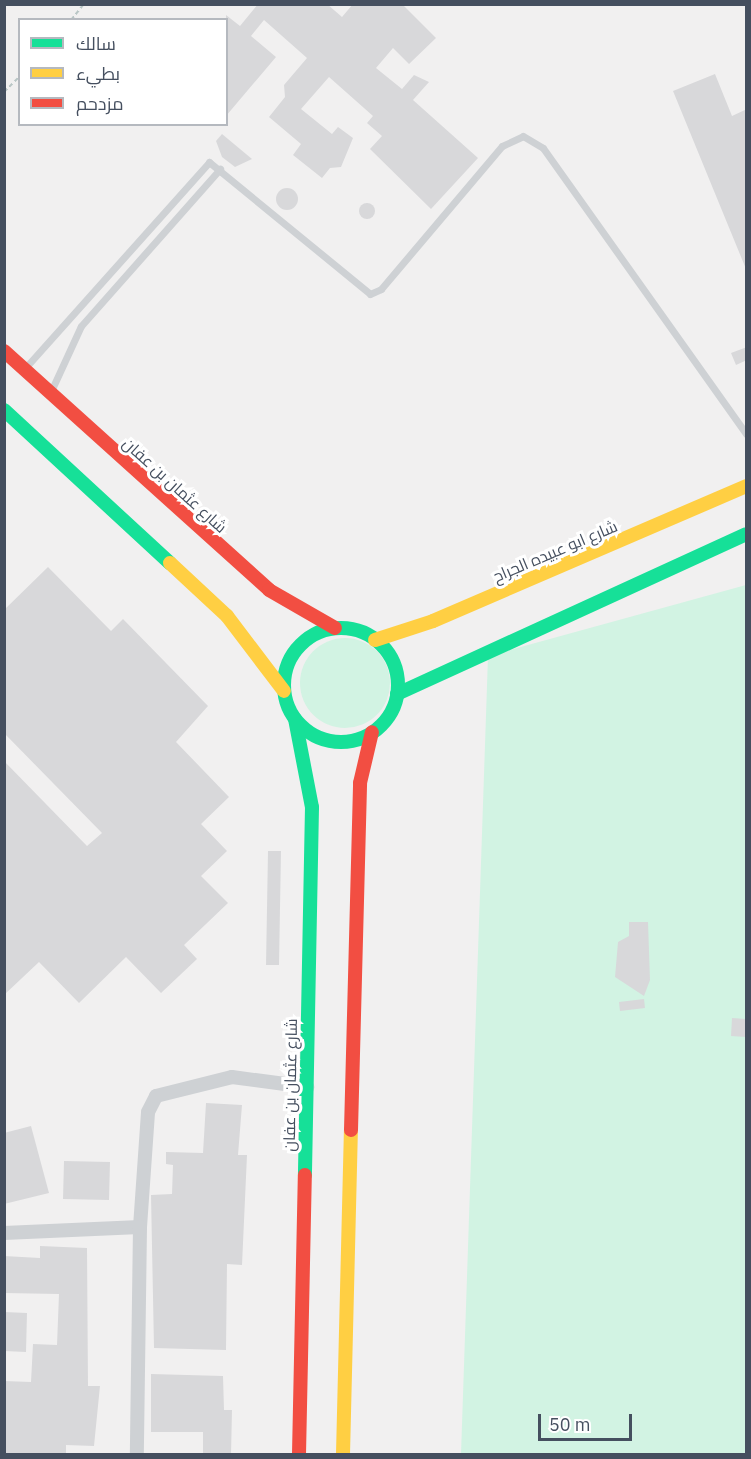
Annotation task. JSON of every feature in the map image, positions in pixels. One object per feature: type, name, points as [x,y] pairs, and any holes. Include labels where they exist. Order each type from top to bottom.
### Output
[{"type":"main road","name":"شارع عثمان بن عفان","points":[[4,351],[269,591],[335,628]]},
{"type":"main road","points":[[4,410],[227,616],[284,691],[295,719],[307,731],[340,742],[372,732],[385,721],[397,694],[389,655],[375,639],[335,628],[302,642],[291,656],[284,691]]},
{"type":"main road","name":"شارع ابو عبيده الجراح","points":[[375,639],[433,621],[747,486]]},
{"type":"main road","points":[[397,694],[747,534]]},
{"type":"main road","name":"شارع عثمان بن عفان","points":[[295,719],[312,807],[299,1455]]},
{"type":"main road","points":[[343,1455],[360,783],[372,732]]},
{"type":"street","points":[[137,1455],[140,1227],[148,1112],[156,1096],[232,1077],[307,1086]]},
{"type":"street","points":[[4,1233],[140,1227]]},
{"type":"lane","points":[[24,368],[54,341],[208,163],[220,169],[364,292],[375,294],[502,146],[523,136],[535,140],[747,434]]},
{"type":"lane","points":[[51,394],[81,327],[220,169]]},
{"type":"path","points":[[73,18],[84,4]]},
{"type":"path","points":[[4,92],[18,78]]},
{"type":"green space","points":[[746,585],[746,1454],[461,1454],[488,656]]},
{"type":"green space","points":[[345,638],[362,642],[377,651],[386,666],[390,683],[386,700],[377,715],[362,724],[345,728],[328,724],[313,715],[304,700],[300,683],[304,666],[313,651],[328,642]]},
{"type":"building","points":[[258,4],[327,4],[342,17],[353,4],[402,4],[436,38],[409,64],[393,48],[376,68],[402,89],[414,75],[429,82],[413,100],[478,158],[431,209],[370,149],[382,136],[367,123],[373,116],[329,77],[301,109],[332,134],[338,127],[353,138],[341,167],[330,168],[322,178],[293,155],[301,144],[269,117],[285,97],[284,85],[307,58],[264,20],[251,36],[276,57],[228,114],[228,18],[226,15],[240,26]]},
{"type":"building","points":[[715,74],[732,116],[747,109],[746,269],[673,91]]},
{"type":"building","points":[[222,134],[252,159],[235,167],[222,157],[216,141]]},
{"type":"building","points":[[287,188],[295,191],[298,199],[295,207],[287,210],[279,207],[276,199],[279,191]]},
{"type":"building","points":[[367,203],[375,211],[367,219],[359,211]]},
{"type":"building","points":[[747,347],[747,360],[736,365],[731,353]]},
{"type":"building","points":[[48,567],[111,631],[123,619],[208,706],[176,742],[229,797],[201,824],[227,851],[201,876],[228,903],[184,945],[197,959],[161,993],[126,957],[79,1003],[39,962],[4,995],[4,761],[87,846],[102,833],[4,733],[4,610]]},
{"type":"building","points":[[268,851],[281,851],[279,965],[266,965]]},
{"type":"building","points":[[629,922],[648,922],[650,980],[644,996],[615,977],[618,942],[629,936]]},
{"type":"building","points":[[644,999],[645,1008],[620,1011],[619,1002]]},
{"type":"building","points":[[732,1018],[746,1019],[746,1037],[731,1036]]},
{"type":"building","points":[[206,1103],[242,1105],[238,1155],[247,1155],[242,1265],[227,1264],[226,1350],[154,1348],[151,1195],[172,1194],[173,1165],[166,1164],[166,1152],[203,1153]]},
{"type":"building","points":[[31,1126],[49,1193],[4,1204],[4,1133]]},
{"type":"building","points":[[64,1161],[110,1162],[109,1200],[63,1199]]},
{"type":"building","points":[[40,1246],[87,1248],[88,1386],[100,1386],[94,1446],[66,1445],[66,1455],[4,1454],[4,1381],[31,1382],[33,1344],[57,1345],[59,1294],[4,1293],[4,1256],[40,1258]]},
{"type":"building","points":[[4,1312],[27,1313],[26,1352],[4,1351]]},
{"type":"building","points":[[151,1374],[223,1376],[224,1410],[232,1410],[231,1455],[203,1455],[203,1432],[151,1432]]},
{"type":"traffic: fast","points":[[4,410],[170,563]]},
{"type":"traffic: fast","points":[[397,694],[746,534]]},
{"type":"traffic: fast","points":[[341,628],[363,633],[381,645],[393,663],[398,685],[393,707],[381,725],[363,737],[341,742],[319,737],[301,725],[289,707],[284,685],[289,663],[301,645],[319,633],[341,628]]},
{"type":"traffic: fast","points":[[295,719],[312,807],[305,1175]]},
{"type":"traffic: slow","points":[[375,640],[433,621],[746,486]]},
{"type":"traffic: slow","points":[[170,563],[227,616],[284,691]]},
{"type":"traffic: slow","points":[[343,1454],[351,1130]]},
{"type":"traffic: jam","points":[[4,351],[269,590],[335,628]]},
{"type":"traffic: jam","points":[[351,1130],[360,783],[372,732]]},
{"type":"traffic: jam","points":[[299,1454],[305,1175]]}]
